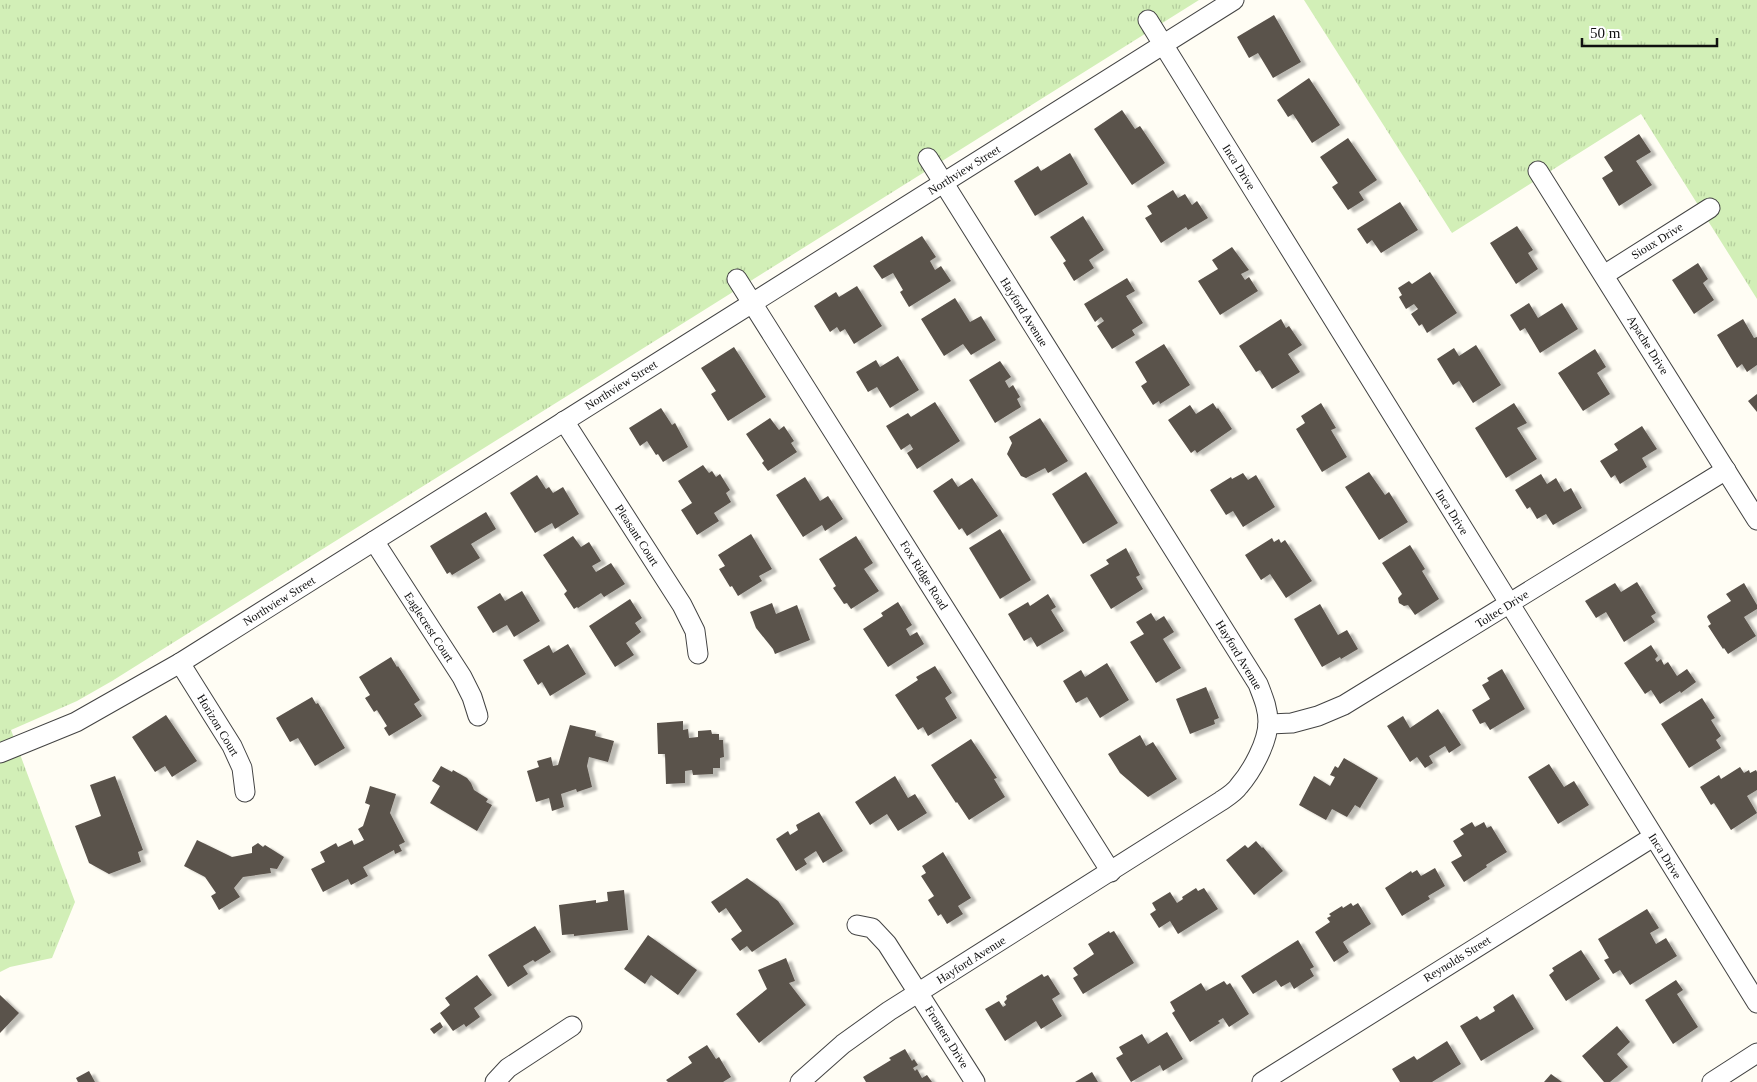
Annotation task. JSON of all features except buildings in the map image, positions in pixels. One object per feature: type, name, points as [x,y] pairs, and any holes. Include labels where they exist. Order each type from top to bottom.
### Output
[{"type":"street","name":"Northview Street","points":[[0,753],[76,722],[180,663],[1234,0]]},
{"type":"street","name":"Inca Drive","points":[[1148,20],[1757,1003]]},
{"type":"street","name":"Hayford Avenue","points":[[800,1082],[843,1044],[919,993],[1222,802],[1239,787],[1252,768],[1262,747],[1268,724],[1266,703],[1258,684],[928,158]]},
{"type":"street","name":"Apache Drive","points":[[1538,170],[1757,520]]},
{"type":"street","name":"Sioux Drive","points":[[1604,275],[1710,208]]},
{"type":"street","name":"Fox Ridge Road","points":[[738,279],[1111,872]]},
{"type":"street","name":"Pleasant Court","points":[[564,421],[682,604],[695,631],[698,654]]},
{"type":"street","name":"Toltec Drive","points":[[1268,724],[1292,723],[1318,716],[1344,705],[1726,470]]},
{"type":"street","name":"Eaglecrest Court","points":[[374,541],[462,677],[472,697],[478,716]]},
{"type":"street","name":"Horizon Court","points":[[180,663],[232,746],[242,768],[245,792]]},
{"type":"street","name":"Reynolds Street","points":[[1262,1082],[1653,837]]},
{"type":"street","name":"Frontera Drive","points":[[857,925],[872,928],[888,944],[975,1082]]},
{"type":"street","points":[[495,1082],[508,1068],[572,1026]]},
{"type":"street","points":[[1712,1082],[1757,1053]]},
{"type":"green space","points":[[0,0],[1199,0],[112,681],[77,701],[11,730],[75,902],[52,958],[10,967],[0,972]]},
{"type":"green space","points":[[1304,0],[1757,0],[1757,299],[1641,114],[1452,233]]}]
